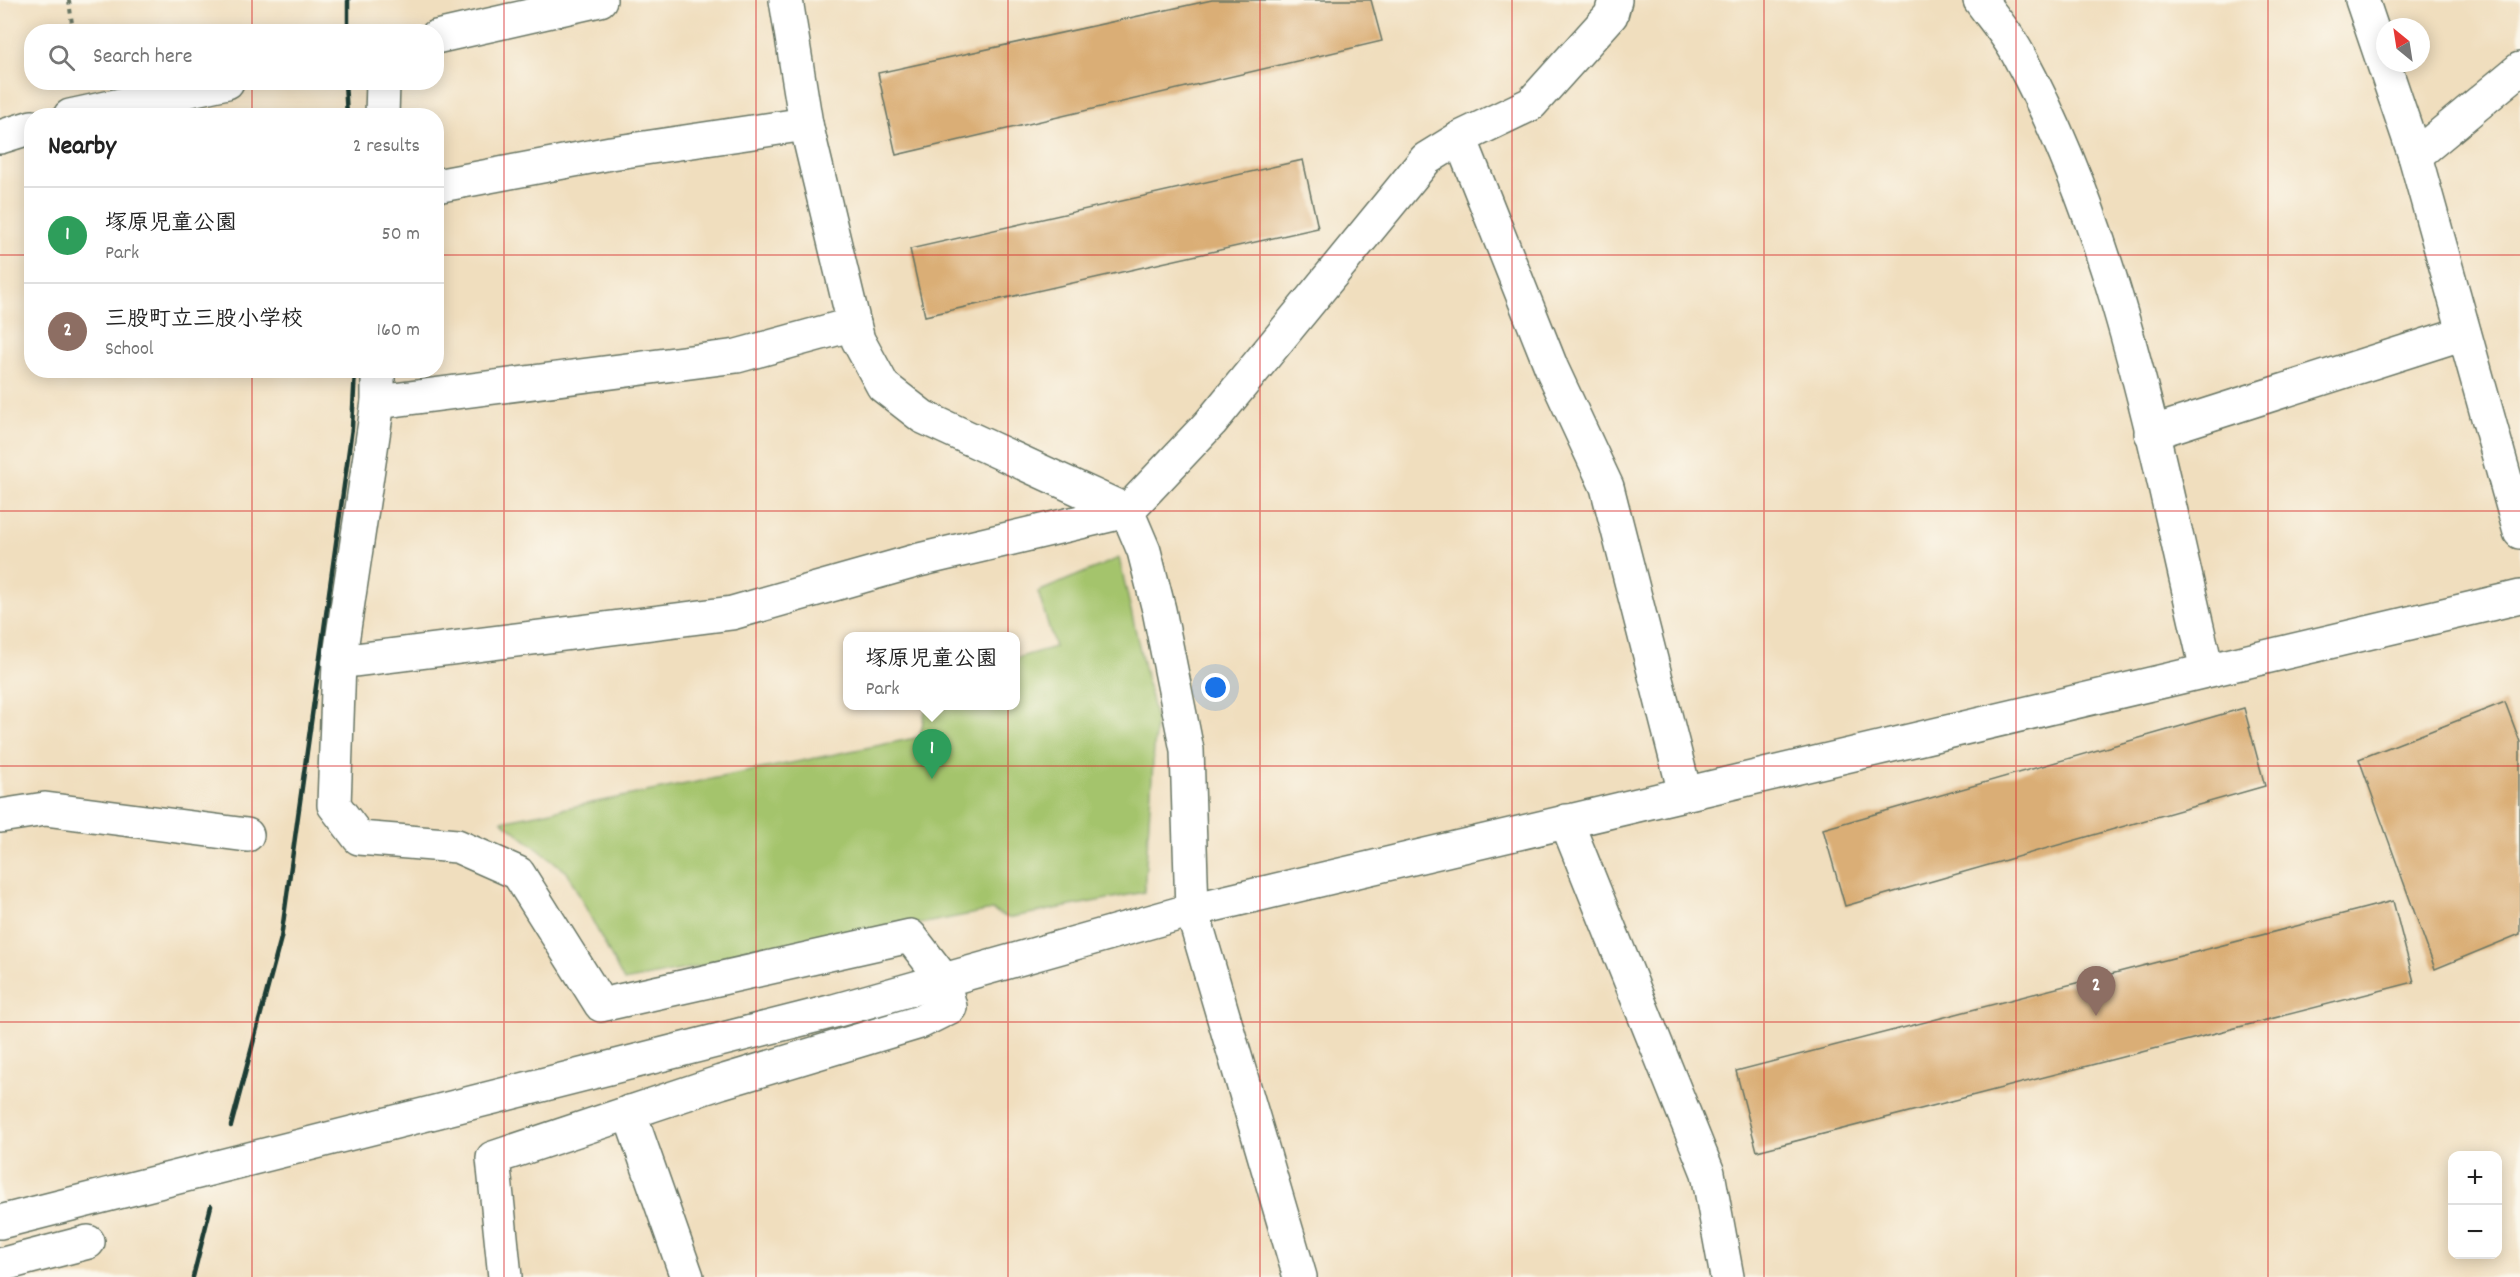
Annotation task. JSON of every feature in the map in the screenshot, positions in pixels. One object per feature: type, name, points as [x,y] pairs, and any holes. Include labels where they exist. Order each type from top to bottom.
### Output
[{"type":"street","points":[[444,34],[600,0]]},
{"type":"street","points":[[786,0],[806,124],[858,340],[883,386],[923,417],[1127,511],[1144,551],[1159,610],[1187,750],[1192,910],[1300,1277]]},
{"type":"street","points":[[339,663],[732,614],[919,560],[1127,511],[1211,422],[1426,159],[1460,138],[1531,104],[1611,15],[1615,0]]},
{"type":"street","points":[[1980,0],[2019,54],[2077,179],[2124,317],[2207,670]]},
{"type":"street","points":[[2362,0],[2415,156],[2520,532]]},
{"type":"street","points":[[2415,156],[2520,69]]},
{"type":"street","points":[[107,108],[190,90]]},
{"type":"street","points":[[382,108],[383,90]]},
{"type":"street","points":[[444,184],[611,153],[806,124]]},
{"type":"street","points":[[0,137],[24,130]]},
{"type":"street","points":[[1460,138],[1552,369],[1607,487],[1685,793]]},
{"type":"street","points":[[506,1277],[493,1158],[721,1082],[920,1022],[950,1007],[943,979],[910,936],[601,1005],[518,873],[457,846],[359,838],[334,805],[339,663],[378,386],[737,356],[854,324]]},
{"type":"street","points":[[2151,433],[2464,333]]},
{"type":"street","points":[[0,1222],[811,1017],[1192,910],[2520,597]]},
{"type":"street","points":[[0,816],[45,809],[247,835]]},
{"type":"street","points":[[1566,821],[1708,1173],[1727,1277]]},
{"type":"street","points":[[629,1112],[687,1277]]},
{"type":"street","points":[[0,1265],[88,1242]]},
{"type":"path","points":[[69,0],[72,24]]},
{"type":"green space","points":[[1119,558],[1156,720],[1144,892],[1008,918],[992,910],[624,981],[567,872],[502,821],[920,737],[925,710],[1020,710],[1020,657],[1055,647],[1038,592]]},
{"type":"building","points":[[1212,0],[1371,0],[1382,41],[896,155],[878,73]]},
{"type":"building","points":[[1303,160],[1318,228],[925,316],[910,249]]},
{"type":"building","points":[[2505,702],[2520,742],[2520,934],[2435,969],[2359,759]]},
{"type":"building","points":[[2244,708],[2265,786],[1845,906],[1823,829]]},
{"type":"building","points":[[2393,901],[2414,982],[1757,1151],[1736,1071]]},
{"type":"railway","points":[[348,0],[348,24]]},
{"type":"railway","points":[[345,90],[347,108]]},
{"type":"railway","points":[[231,1126],[281,938],[352,428],[355,378]]},
{"type":"railway","points":[[193,1277],[211,1206]]},
{"type":"place","name":"塚原児童公園","points":[[932,779]]},
{"type":"place","name":"三股町立三股小学校","points":[[2096,1016]]}]
